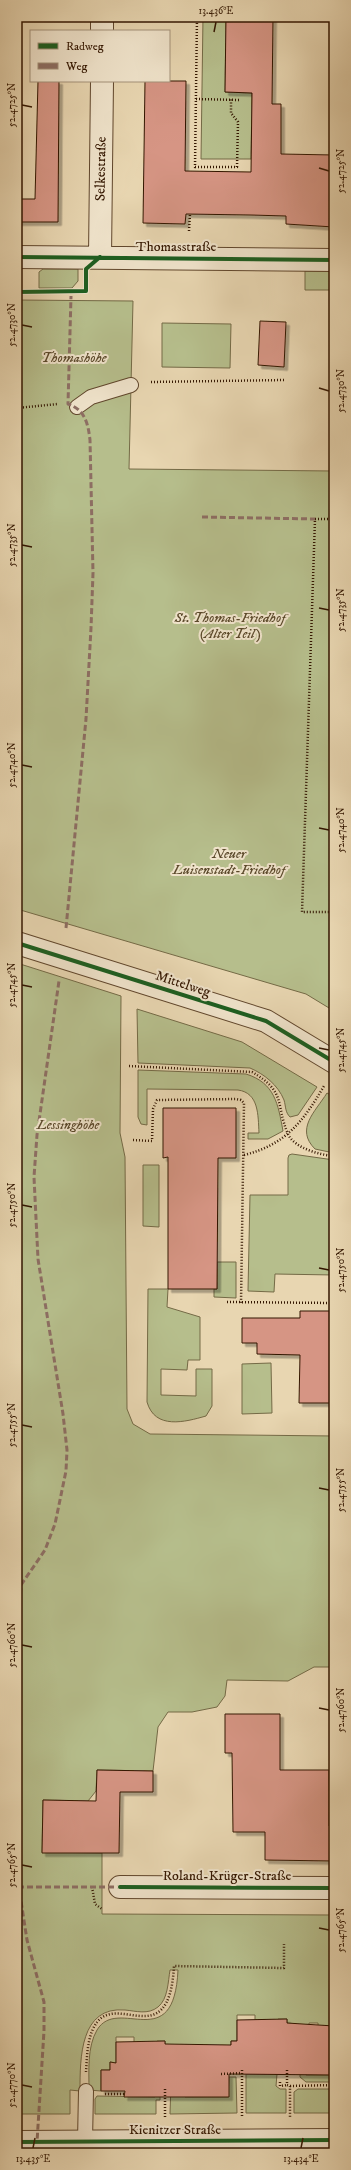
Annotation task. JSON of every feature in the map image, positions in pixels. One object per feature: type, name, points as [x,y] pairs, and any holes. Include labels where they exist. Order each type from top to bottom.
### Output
[{"type":"street","points":[[102,17],[102,30]]},
{"type":"street","name":"Selkestraße","points":[[100,257],[102,82]]},
{"type":"street","name":"Thomasstraße","points":[[17,257],[334,260]]},
{"type":"street","name":"Mittelweg","points":[[17,943],[266,1021],[334,1062]]},
{"type":"street","name":"Roland-Krüger-Straße","points":[[120,1887],[334,1888]]},
{"type":"street","name":"Kienitzer Straße","points":[[17,2142],[73,2145],[215,2147],[301,2146],[334,2140]]},
{"type":"lane","points":[[77,407],[91,397],[131,385]]},
{"type":"lane","points":[[73,2145],[86,2091]]},
{"type":"path","points":[[197,17],[195,167],[237,167],[238,122],[231,113],[231,100]]},
{"type":"path","points":[[196,99],[240,100]]},
{"type":"path","points":[[189,231],[190,214]]},
{"type":"path","points":[[131,385],[160,381],[284,380]]},
{"type":"path","points":[[17,408],[62,404]]},
{"type":"path","points":[[334,519],[315,519],[302,912],[334,912]]},
{"type":"path","points":[[129,1066],[243,1070],[252,1072],[260,1077],[274,1091],[279,1099],[288,1135],[302,1147],[322,1155],[334,1156]]},
{"type":"path","points":[[244,1155],[259,1152],[288,1135],[310,1108],[324,1086]]},
{"type":"path","points":[[133,1140],[152,1141],[153,1109],[157,1100],[236,1099],[241,1100],[244,1104],[241,1303]]},
{"type":"path","points":[[227,1302],[334,1304]]},
{"type":"path","points":[[17,1590],[21,1585]]},
{"type":"path","points":[[92,1887],[95,1904],[102,1909]]},
{"type":"path","points":[[86,2091],[89,2040],[93,2029],[100,2020],[109,2015],[128,2014],[148,2017],[159,2013],[170,1999],[173,1988],[174,1966],[284,1968],[284,1944]]},
{"type":"path","points":[[287,2070],[290,2119]]},
{"type":"path","points":[[221,2074],[243,2071],[242,2119]]},
{"type":"path","points":[[280,2082],[280,2086],[334,2085]]},
{"type":"path","points":[[165,2088],[165,2120]]},
{"type":"path","points":[[101,2094],[124,2094]]},
{"type":"green space","points":[[203,17],[226,17],[225,92],[252,93],[251,159],[201,159]]},
{"type":"green space","points":[[43,269],[78,269],[78,281],[72,288],[39,288],[39,272]]},
{"type":"green space","points":[[305,271],[334,271],[334,290],[305,290]]},
{"type":"green space","points":[[17,300],[133,301],[129,469],[334,471],[334,1011],[306,994],[17,909]]},
{"type":"green space","points":[[162,323],[231,324],[230,368],[162,367]]},
{"type":"green space","name":"Lessinghöhe","points":[[17,963],[121,996],[120,1133],[125,1157],[127,1409],[133,1424],[150,1434],[334,1436],[334,1667],[314,1667],[288,1681],[227,1680],[225,1696],[217,1707],[192,1712],[168,1712],[158,1727],[153,1771],[97,1770],[96,1791],[88,1801],[43,1800],[42,1852],[102,1853],[102,1914],[334,1915],[334,2026],[318,2026],[318,2023],[309,2023],[309,2026],[287,2025],[287,2019],[278,2019],[277,2022],[255,2022],[255,2015],[237,2015],[237,2041],[231,2041],[231,2048],[165,2048],[165,2041],[157,2041],[156,2044],[134,2044],[134,2037],[116,2037],[116,2063],[110,2062],[110,2070],[101,2070],[101,2091],[89,2090],[90,2051],[97,2030],[106,2021],[118,2018],[144,2020],[156,2018],[167,2011],[174,1996],[178,1970],[170,1970],[166,1995],[158,2007],[146,2012],[125,2010],[110,2011],[99,2016],[91,2025],[82,2050],[80,2091],[70,2090],[70,2114],[17,2114]]},
{"type":"green space","points":[[137,1009],[242,1042],[317,1087],[298,1115],[290,1117],[286,1111],[284,1100],[274,1085],[260,1073],[250,1068],[138,1063]]},
{"type":"green space","points":[[138,1070],[246,1074],[256,1078],[269,1089],[274,1096],[283,1131],[268,1139],[248,1139],[248,1133],[259,1133],[256,1106],[250,1095],[238,1090],[147,1089],[147,1125],[141,1124],[138,1117]]},
{"type":"green space","points":[[327,1093],[334,1097],[334,1153],[315,1149],[309,1142],[307,1134],[309,1121]]},
{"type":"green space","points":[[292,1154],[334,1160],[334,1275],[275,1274],[274,1292],[248,1291],[250,1195],[288,1195],[288,1158],[289,1155]]},
{"type":"green space","points":[[143,1165],[159,1165],[159,1227],[143,1226]]},
{"type":"green space","points":[[217,1262],[236,1262],[236,1298],[214,1297],[214,1289],[217,1289]]},
{"type":"green space","points":[[148,1289],[168,1289],[167,1307],[200,1317],[200,1360],[188,1360],[187,1370],[161,1369],[161,1395],[196,1396],[196,1369],[212,1369],[212,1406],[206,1416],[180,1422],[172,1422],[157,1417],[151,1411],[147,1402]]},
{"type":"green space","points":[[271,1363],[272,1413],[242,1414],[242,1364]]},
{"type":"green space","points":[[300,2067],[306,2067],[306,2075],[334,2075],[334,2082],[306,2082],[300,2077]]},
{"type":"green space","points":[[246,2074],[277,2074],[276,2086],[280,2089],[286,2089],[286,2113],[246,2113]]},
{"type":"green space","points":[[229,2077],[236,2077],[237,2113],[170,2114],[171,2083],[185,2097],[228,2097]]},
{"type":"green space","points":[[160,2088],[160,2100],[156,2100],[156,2114],[95,2114],[95,2099],[97,2096],[155,2097]]},
{"type":"green space","points":[[298,2089],[334,2089],[334,2113],[294,2113],[294,2092]]},
{"type":"building","points":[[226,17],[273,17],[272,104],[281,104],[281,154],[334,155],[334,227],[286,224],[286,216],[251,215],[186,214],[185,224],[143,223],[145,82],[186,81],[185,171],[251,172],[252,93],[225,92]]},
{"type":"building","points":[[38,82],[59,82],[58,222],[17,222],[17,199],[35,199]]},
{"type":"building","points":[[260,321],[286,322],[284,367],[258,365]]},
{"type":"building","points":[[163,1108],[236,1108],[236,1158],[218,1158],[217,1289],[168,1289],[168,1157],[163,1158]]},
{"type":"building","points":[[300,1311],[334,1311],[334,1403],[299,1403],[300,1355],[257,1354],[257,1343],[242,1343],[242,1318],[300,1318]]},
{"type":"building","points":[[225,1714],[280,1714],[280,1770],[329,1770],[329,1826],[334,1826],[334,1861],[265,1860],[265,1832],[233,1832],[232,1753],[225,1753]]},
{"type":"building","points":[[97,1770],[153,1771],[153,1792],[120,1792],[119,1853],[42,1853],[43,1800],[96,1801]]},
{"type":"building","points":[[287,2019],[287,2023],[334,2026],[334,2075],[229,2074],[229,2097],[124,2097],[125,2091],[101,2091],[101,2070],[110,2070],[110,2062],[116,2063],[116,2042],[165,2041],[165,2044],[231,2045],[231,2041],[237,2041],[237,2020]]},
{"type":"marked path","points":[[66,928],[86,719],[93,573],[90,440],[85,418],[78,410],[68,404],[71,296]]},
{"type":"marked path","points":[[202,517],[315,519]]},
{"type":"marked path","points":[[17,1657],[21,1585],[45,1550],[55,1524],[66,1471],[67,1450],[63,1414],[38,1259],[34,1177],[37,1135],[59,981]]},
{"type":"marked path","points":[[17,1875],[27,1940],[44,2002],[44,2031],[37,2142]]},
{"type":"marked path","points":[[18,1887],[120,1887]]},
{"type":"cycle path","points":[[17,257],[334,260]]},
{"type":"cycle path","points":[[17,292],[86,291],[86,269],[100,257]]},
{"type":"cycle path","points":[[17,943],[266,1021],[334,1062]]},
{"type":"cycle path","points":[[120,1887],[334,1888]]},
{"type":"cycle path","points":[[17,2142],[334,2140]]},
{"type":"park label","name":"Thomashöhe","points":[[74,358]]},
{"type":"park label","name":"St. Thomas-Friedhof (Alter Teil)","points":[[230,626]]},
{"type":"park label","name":"Neuer Luisenstadt-Friedhof","points":[[229,862]]}]
